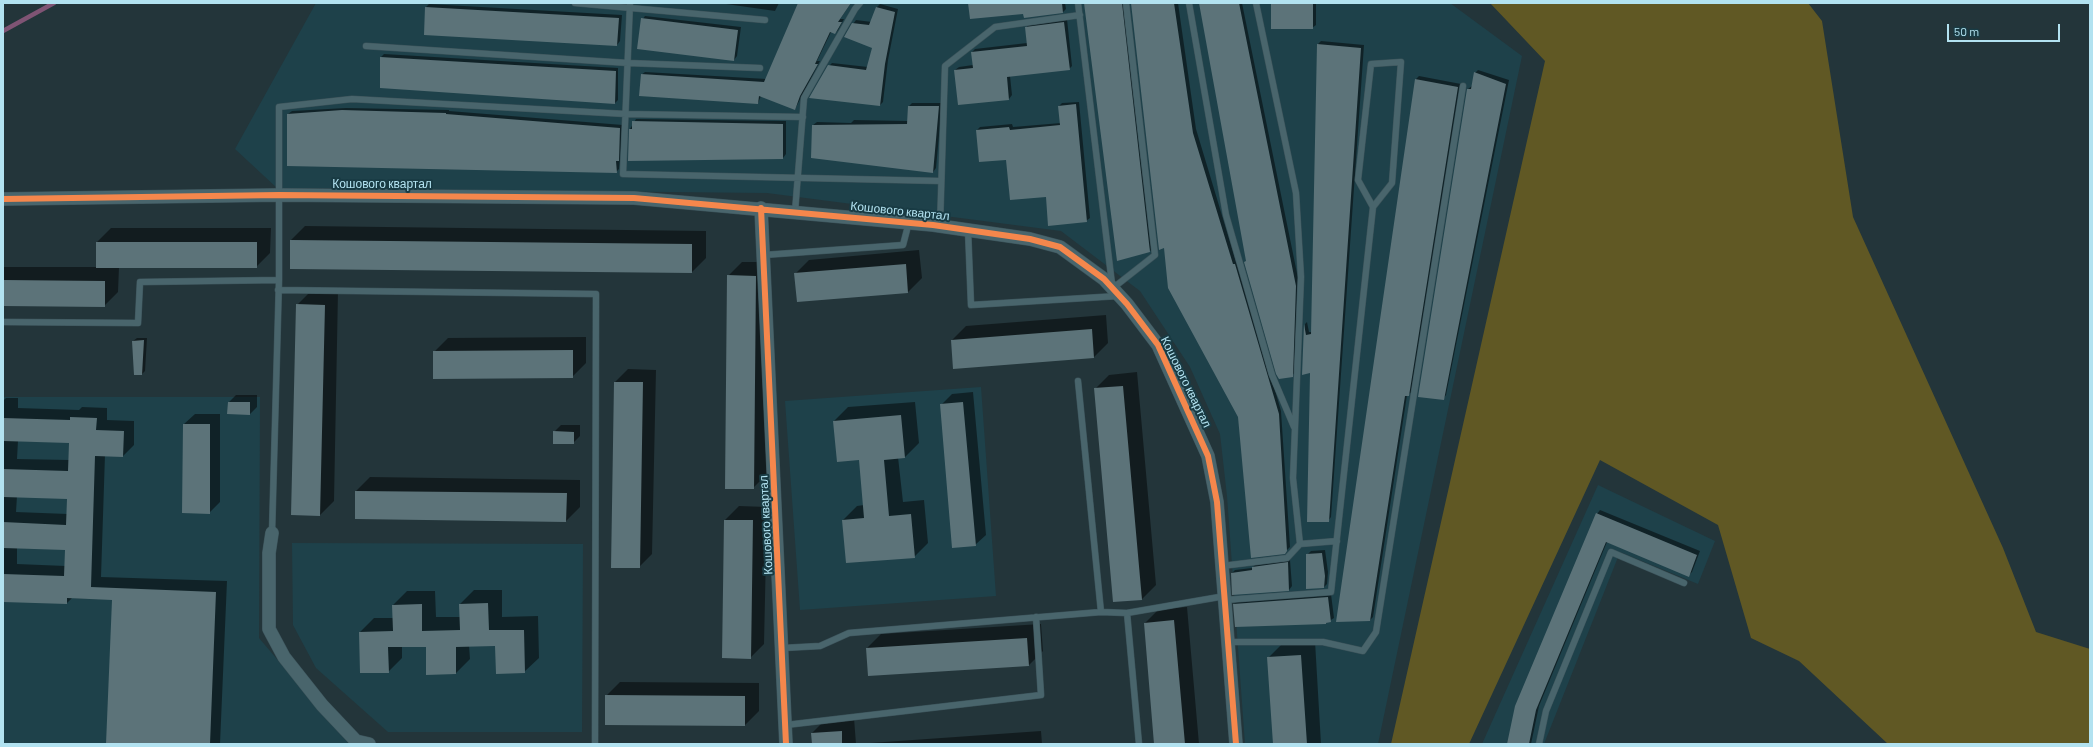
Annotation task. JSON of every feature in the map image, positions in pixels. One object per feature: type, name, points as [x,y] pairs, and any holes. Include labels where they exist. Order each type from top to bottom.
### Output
[{"type":"street","name":"Кошового квартал","points":[[3,199],[279,195],[634,198],[909,222],[1030,239],[1060,247],[1104,279],[1158,345],[1208,456],[1217,502],[1236,744]]},
{"type":"street","name":"Кошового квартал","points":[[761,208],[783,648],[786,744]]},
{"type":"street","points":[[272,533],[269,553],[269,629],[284,657],[322,705],[361,743]]},
{"type":"lane","points":[[575,3],[630,6],[765,20]]},
{"type":"lane","points":[[795,212],[804,98],[855,9],[860,3]]},
{"type":"lane","points":[[1078,3],[1116,292]]},
{"type":"lane","points":[[968,230],[971,305],[1116,292],[1155,255],[1126,3]]},
{"type":"lane","points":[[1189,3],[1226,215],[1272,375],[1295,431]]},
{"type":"lane","points":[[1256,3],[1296,193],[1301,277],[1293,478],[1300,544]]},
{"type":"lane","points":[[630,6],[623,174],[798,176],[941,181]]},
{"type":"lane","points":[[940,226],[945,66],[995,27],[1080,15]]},
{"type":"lane","points":[[366,46],[628,63],[760,68]]},
{"type":"lane","points":[[783,648],[820,646],[850,633],[1101,612],[1127,613],[1225,598],[1331,592],[1373,207],[1392,182],[1401,62],[1370,64],[1358,180],[1373,207]]},
{"type":"lane","points":[[1228,642],[1323,642],[1363,651],[1376,632],[1462,86]]},
{"type":"lane","points":[[272,533],[279,280],[279,106],[352,99],[626,114],[803,117]]},
{"type":"lane","points":[[764,255],[903,245],[909,222]]},
{"type":"lane","points":[[3,322],[138,323],[140,282],[279,280]]},
{"type":"lane","points":[[278,290],[596,294],[595,744]]},
{"type":"lane","points":[[1078,382],[1101,612]]},
{"type":"lane","points":[[1222,566],[1287,558],[1300,544],[1337,541]]},
{"type":"lane","points":[[1539,744],[1546,711],[1611,552],[1684,583]]},
{"type":"lane","points":[[1127,613],[1140,744]]},
{"type":"lane","points":[[786,725],[1041,695],[1036,617]]},
{"type":"shaded area","points":[[316,3],[1450,3],[1522,56],[1378,744],[1245,744],[1227,496],[1220,434],[1190,367],[1140,291],[1061,231],[767,193],[277,188],[235,149]]},
{"type":"shaded area","points":[[1490,3],[1808,3],[1822,21],[1853,217],[2003,548],[2036,632],[2090,649],[2090,744],[1888,744],[1799,661],[1751,638],[1718,525],[1600,460],[1469,744],[1391,744],[1545,61]]},
{"type":"shaded area","points":[[981,387],[996,596],[800,610],[785,401]]},
{"type":"shaded area","points":[[3,397],[260,397],[259,638],[349,744],[3,744]]},
{"type":"shaded area","points":[[1598,485],[1715,541],[1698,584],[1620,552],[1544,744],[1482,744]]},
{"type":"shaded area","points":[[292,543],[583,544],[582,732],[388,732],[316,668],[293,625]]},
{"type":"building","points":[[798,3],[851,3],[838,22],[842,22],[835,34],[830,32],[815,64],[818,64],[800,96],[795,110],[759,96],[758,104],[639,96],[641,74],[764,82]]},
{"type":"building","points":[[968,3],[1062,3],[1063,13],[1024,18],[1023,14],[970,19]]},
{"type":"building","points":[[1084,3],[1122,3],[1150,252],[1117,261]]},
{"type":"building","points":[[1131,3],[1174,3],[1193,133],[1233,264],[1235,264],[1279,414],[1287,551],[1285,554],[1251,558],[1238,417],[1168,288],[1164,248],[1159,250]]},
{"type":"building","points":[[1199,3],[1239,3],[1296,286],[1293,377],[1279,379],[1276,374],[1244,262],[1246,261]]},
{"type":"building","points":[[1271,3],[1313,3],[1313,29],[1271,29]]},
{"type":"building","points":[[425,7],[619,18],[617,46],[424,35]]},
{"type":"building","points":[[876,7],[895,12],[885,64],[880,106],[809,98],[828,65],[866,70],[872,48],[844,37],[852,23],[869,25]]},
{"type":"building","points":[[641,18],[738,30],[734,61],[637,49]]},
{"type":"building","points":[[1064,22],[1070,70],[1007,77],[1009,100],[958,105],[954,70],[973,68],[971,52],[1027,46],[1025,27]]},
{"type":"building","points":[[1317,44],[1361,48],[1329,522],[1307,522],[1310,373],[1302,375],[1304,324],[1306,335],[1311,334]]},
{"type":"building","points":[[380,57],[616,71],[615,104],[380,88]]},
{"type":"building","points":[[1474,72],[1506,84],[1444,400],[1418,397],[1467,89],[1471,89]]},
{"type":"building","points":[[1415,79],[1458,87],[1409,396],[1405,396],[1370,621],[1336,622]]},
{"type":"building","points":[[1076,104],[1087,222],[1048,226],[1046,197],[1010,200],[1006,160],[979,162],[976,130],[1009,127],[1010,130],[1060,125],[1058,106]]},
{"type":"building","points":[[908,106],[939,106],[933,173],[811,158],[812,125],[907,124]]},
{"type":"building","points":[[342,110],[446,113],[620,128],[619,161],[616,161],[617,173],[287,166],[287,114]]},
{"type":"building","points":[[632,121],[783,124],[783,159],[628,161],[629,129],[632,129]]},
{"type":"building","points":[[290,240],[692,244],[692,273],[290,269]]},
{"type":"building","points":[[96,242],[257,242],[257,268],[96,268]]},
{"type":"building","points":[[906,264],[908,293],[797,302],[794,273]]},
{"type":"building","points":[[727,275],[756,276],[754,489],[725,489]]},
{"type":"building","points":[[3,280],[105,281],[105,307],[3,306]]},
{"type":"building","points":[[296,304],[325,305],[320,516],[291,515]]},
{"type":"building","points":[[1092,329],[1094,358],[953,369],[951,340]]},
{"type":"building","points":[[144,340],[142,375],[134,375],[132,341]]},
{"type":"building","points":[[573,350],[573,378],[433,379],[433,351]]},
{"type":"building","points":[[614,382],[643,382],[640,568],[611,568]]},
{"type":"building","points":[[1123,386],[1142,600],[1113,602],[1094,388]]},
{"type":"building","points":[[228,402],[250,402],[250,415],[227,414]]},
{"type":"building","points":[[963,402],[976,546],[952,548],[940,404]]},
{"type":"building","points":[[901,415],[905,458],[884,460],[889,516],[911,514],[915,558],[846,563],[842,520],[864,518],[859,460],[837,462],[833,421]]},
{"type":"building","points":[[70,417],[97,418],[96,430],[124,431],[123,457],[95,456],[91,587],[216,592],[210,744],[106,744],[112,600],[67,598],[67,604],[3,602],[3,574],[64,576],[65,550],[3,548],[3,522],[66,525],[67,499],[3,497],[3,469],[68,471],[69,443],[3,441],[3,418],[70,420]]},
{"type":"building","points":[[183,424],[210,424],[210,514],[182,513]]},
{"type":"building","points":[[553,431],[574,432],[574,444],[553,444]]},
{"type":"building","points":[[355,491],[567,493],[566,522],[355,519]]},
{"type":"building","points":[[1596,513],[1697,555],[1689,577],[1606,542],[1536,710],[1529,744],[1507,744],[1515,706]]},
{"type":"building","points":[[724,520],[753,520],[751,659],[722,658]]},
{"type":"building","points":[[1322,553],[1325,576],[1324,588],[1306,589],[1306,554]]},
{"type":"building","points":[[1288,562],[1289,591],[1232,595],[1231,573],[1252,570],[1252,567]]},
{"type":"building","points":[[1328,597],[1331,622],[1326,624],[1235,627],[1233,604]]},
{"type":"building","points":[[488,603],[489,630],[524,630],[525,673],[496,674],[495,646],[456,647],[456,674],[426,675],[426,647],[388,647],[389,673],[360,673],[359,632],[393,631],[392,605],[422,604],[422,631],[460,630],[459,604]]},
{"type":"building","points":[[1174,620],[1185,744],[1154,744],[1144,623]]},
{"type":"building","points":[[1027,638],[1029,666],[868,676],[866,648]]},
{"type":"building","points":[[1301,655],[1307,744],[1273,744],[1267,657]]},
{"type":"building","points":[[605,695],[745,696],[745,726],[605,725]]},
{"type":"building","points":[[842,731],[842,744],[812,744],[811,733]]},
{"type":"waterway","points":[[3,31],[54,3]]},
{"type":"cycle path","points":[[3,199],[279,195],[634,198],[933,225],[1030,239],[1060,247],[1104,279],[1127,304],[1158,345],[1208,456],[1217,502],[1236,744]]},
{"type":"cycle path","points":[[761,208],[786,744]]}]
